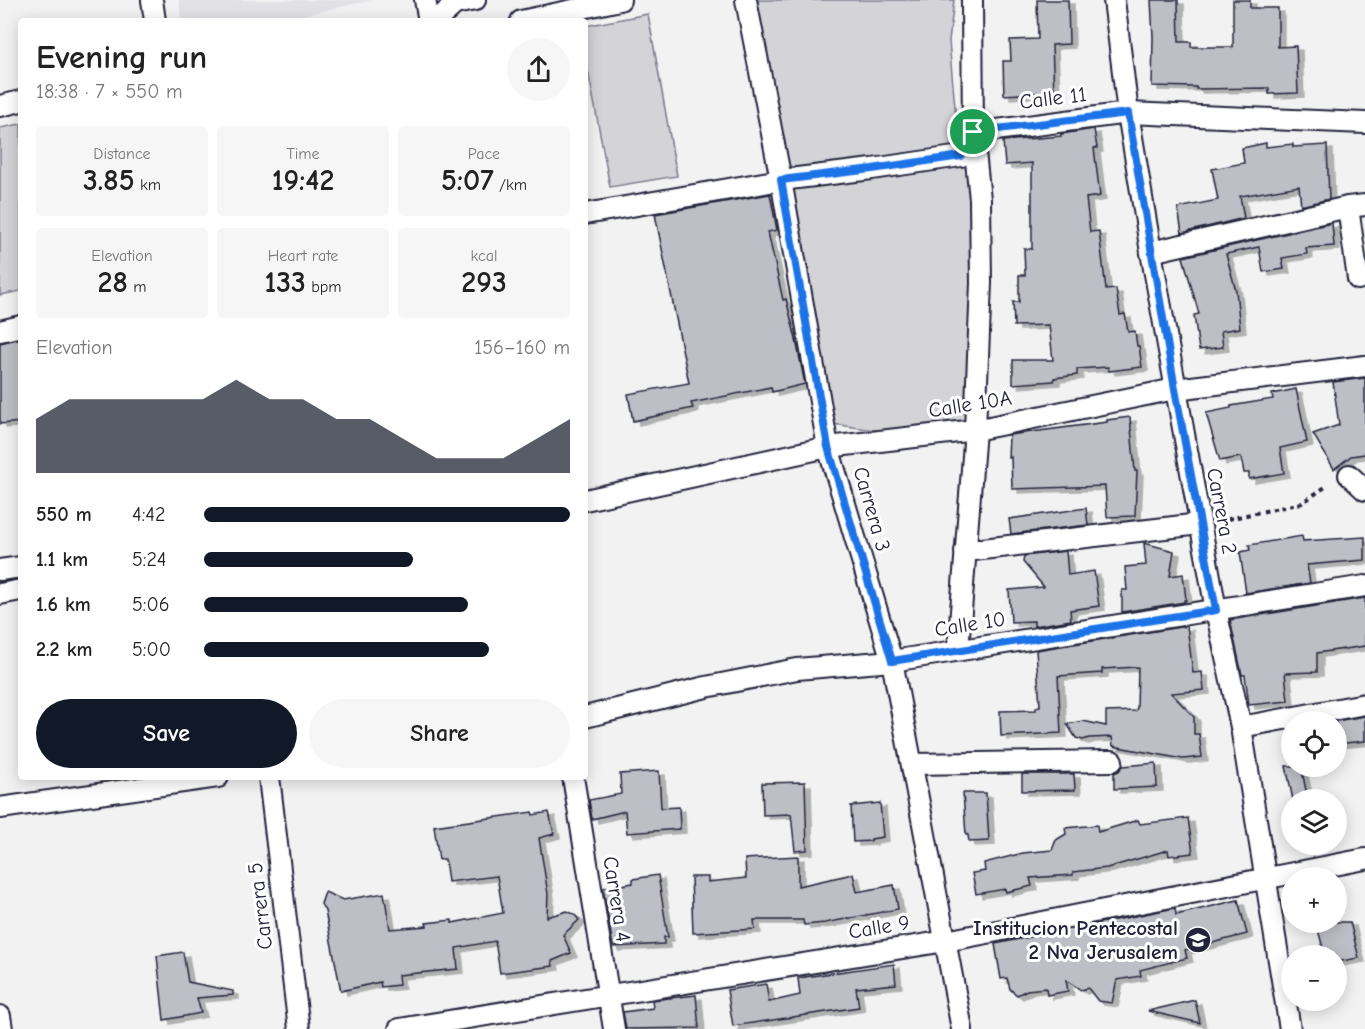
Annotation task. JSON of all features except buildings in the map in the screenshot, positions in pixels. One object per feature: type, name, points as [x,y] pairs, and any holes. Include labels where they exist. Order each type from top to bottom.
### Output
[{"type":"street","points":[[152,0],[155,18]]},
{"type":"street","points":[[425,0],[428,18]]},
{"type":"street","points":[[439,18],[455,4],[475,0]]},
{"type":"street","points":[[535,18],[620,0]]},
{"type":"street","name":"Carrera 3","points":[[746,0],[781,180],[828,447],[892,661],[962,1029]]},
{"type":"street","points":[[958,650],[975,430],[981,283],[980,198],[973,132],[972,0]]},
{"type":"street","name":"Carrera 2","points":[[1114,0],[1128,113],[1151,252],[1216,610],[1241,727],[1290,1029]]},
{"type":"street","points":[[0,106],[18,102]]},
{"type":"street","name":"Calle 11","points":[[973,132],[1128,113],[1365,123]]},
{"type":"street","points":[[588,213],[781,180],[961,156],[973,132]]},
{"type":"street","points":[[1151,252],[1356,206],[1358,279]]},
{"type":"street","points":[[0,331],[18,327]]},
{"type":"street","name":"Calle 10A","points":[[588,499],[828,447],[975,430],[1175,389],[1365,366]]},
{"type":"street","points":[[1349,475],[1365,490]]},
{"type":"street","points":[[965,551],[1200,524]]},
{"type":"street","points":[[0,570],[18,567]]},
{"type":"street","name":"Calle 10","points":[[588,716],[706,687],[797,669],[892,661],[1365,586]]},
{"type":"street","points":[[0,594],[18,591]]},
{"type":"street","points":[[1241,727],[1365,704]]},
{"type":"street","points":[[912,764],[1112,761]]},
{"type":"street","points":[[0,808],[197,780]]},
{"type":"street","name":"Carrera 5","points":[[269,780],[299,1029]]},
{"type":"street","name":"Carrera 4","points":[[573,780],[614,1029]]},
{"type":"street","name":"Calle 9","points":[[399,1029],[946,941],[1365,859]]},
{"type":"street","points":[[0,1016],[2,1029]]},
{"type":"path","points":[[1200,524],[1302,503],[1328,485]]},
{"type":"shaded area","points":[[179,0],[373,0],[289,18],[181,18]]},
{"type":"shaded area","points":[[758,0],[954,0],[949,41],[959,152],[842,167],[787,167],[763,65]]},
{"type":"shaded area","points":[[648,14],[677,176],[610,187],[588,70],[588,25]]},
{"type":"shaded area","points":[[18,125],[18,292],[0,295],[0,128]]},
{"type":"shaded area","points":[[967,157],[975,278],[970,426],[874,430],[833,424],[788,183]]},
{"type":"place","name":"Institucion Pentecostal 2 Nva Jerusalem","points":[[1198,940]]},
{"type":"route","points":[[1128,113],[1175,389],[1216,610],[892,661],[828,447],[781,180],[961,156],[973,132],[1128,113]]}]
